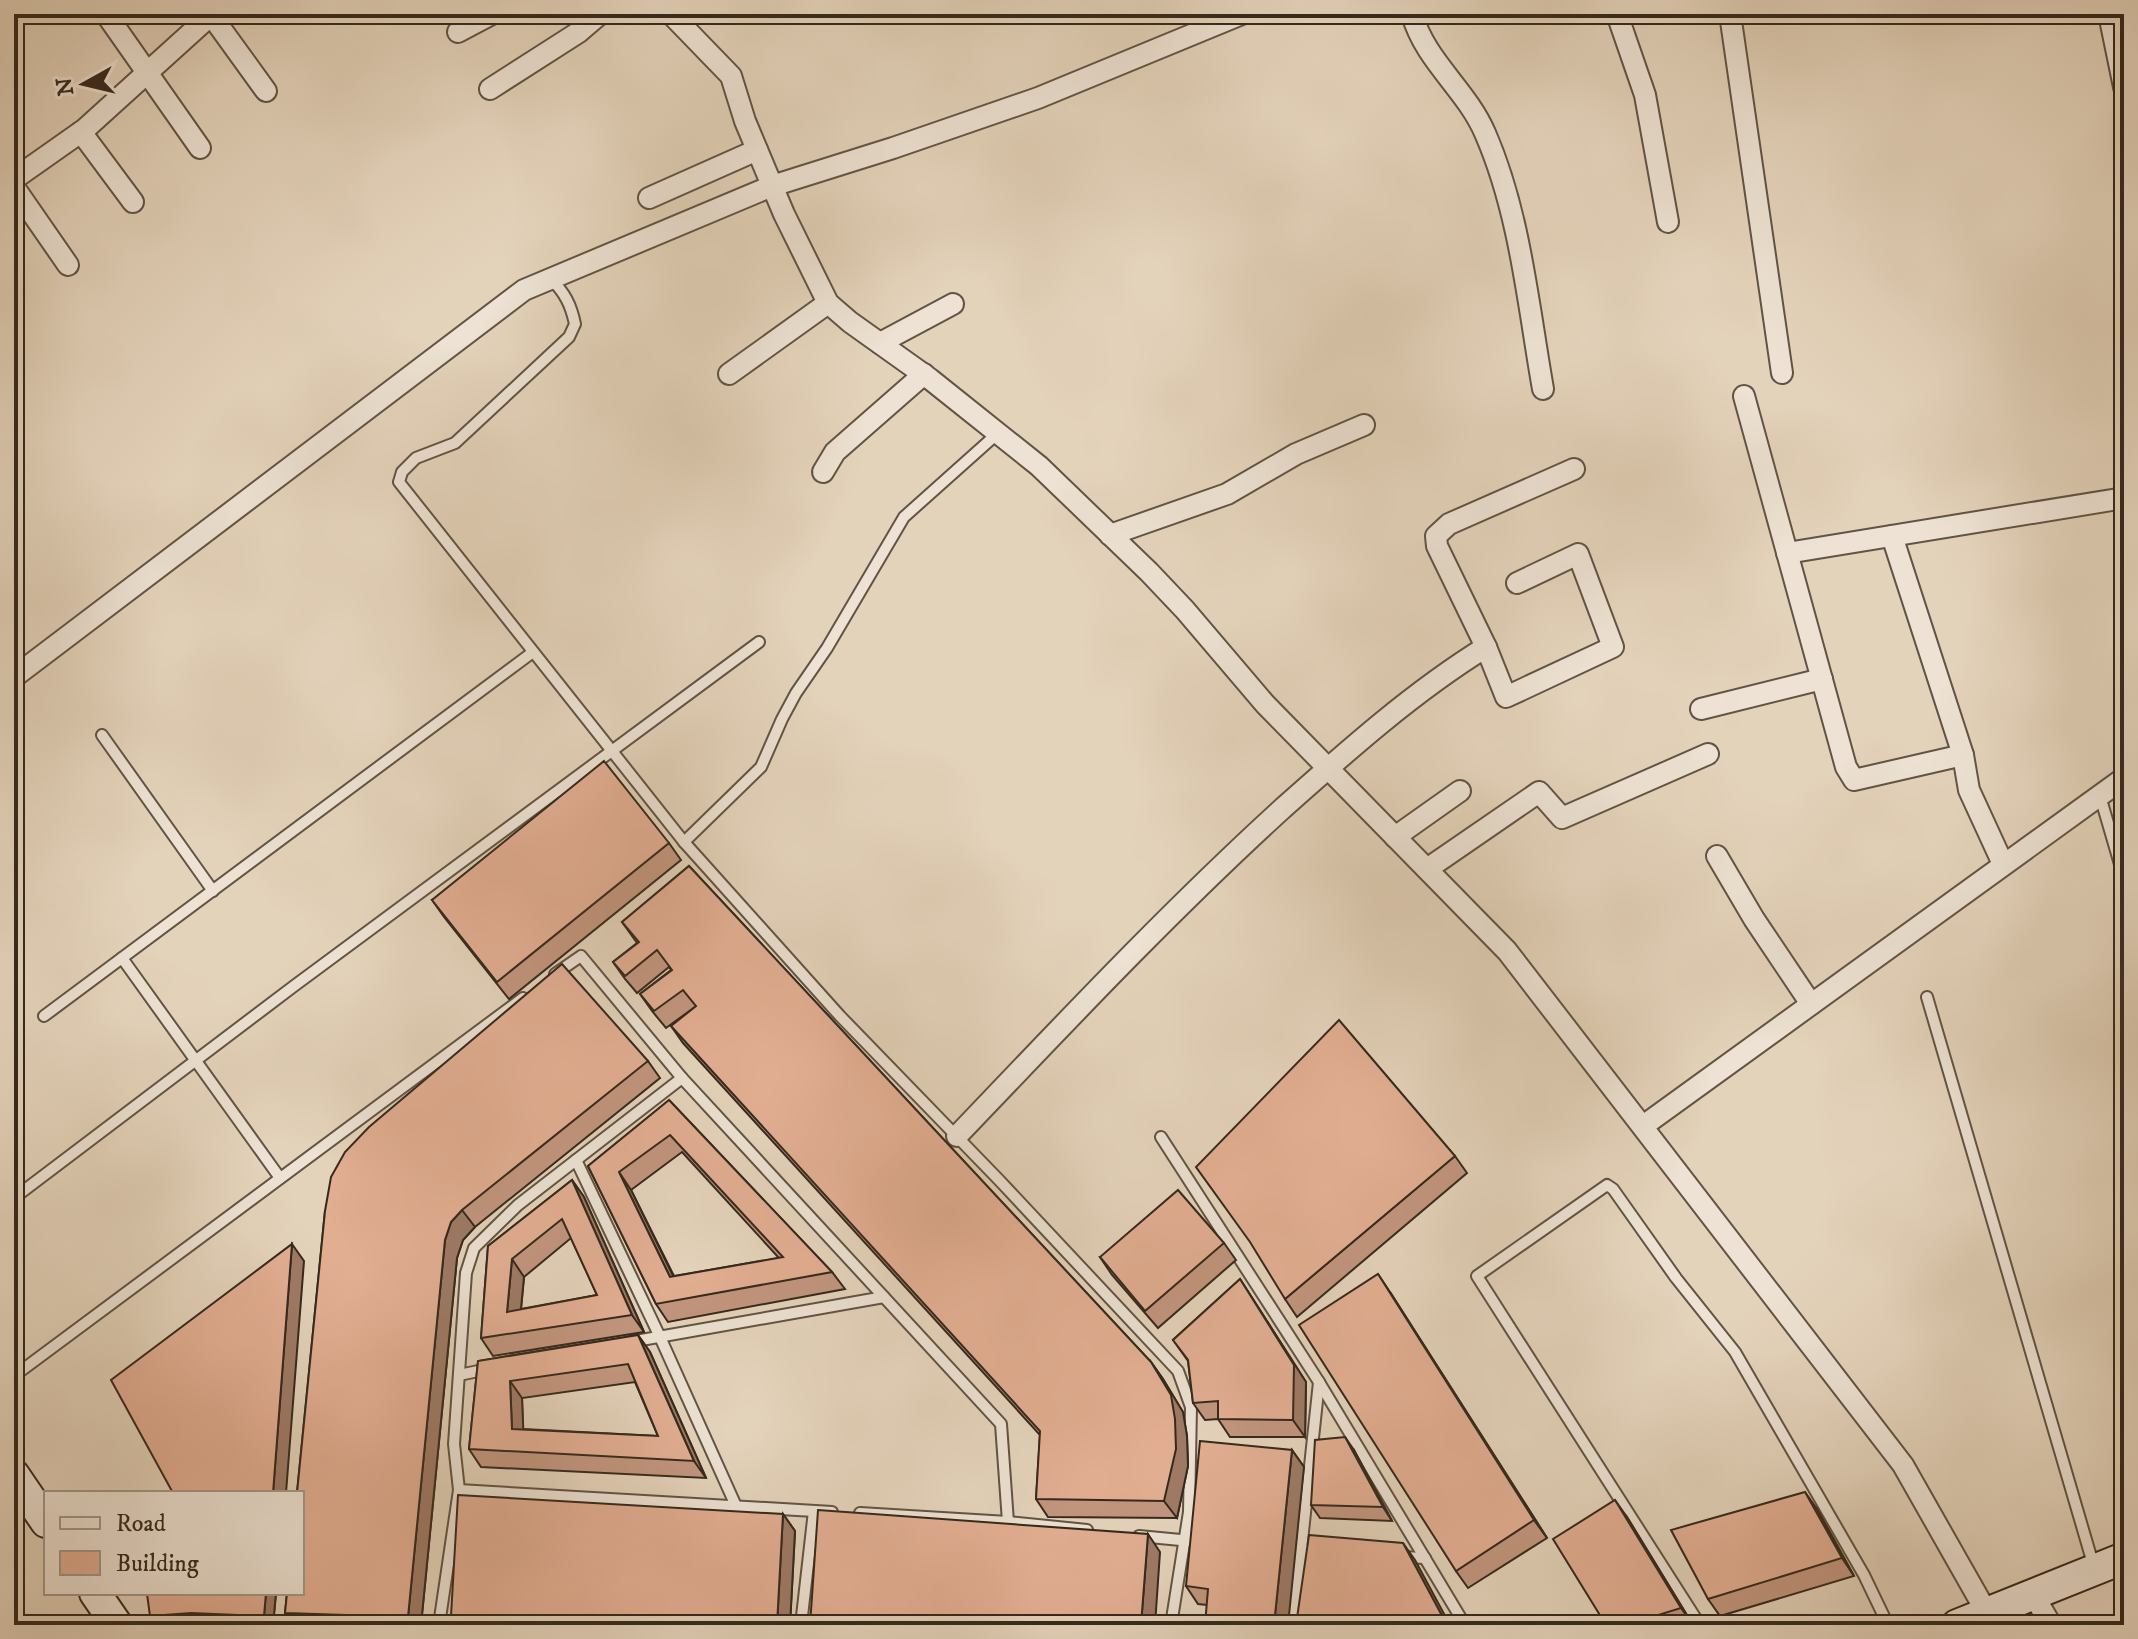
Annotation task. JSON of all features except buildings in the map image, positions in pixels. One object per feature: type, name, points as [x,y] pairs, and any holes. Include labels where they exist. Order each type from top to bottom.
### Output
[{"type":"street","points":[[106,14],[200,148]]},
{"type":"street","points":[[14,179],[81,132],[211,14],[266,91]]},
{"type":"street","points":[[458,32],[492,14]]},
{"type":"street","points":[[490,89],[579,32],[600,14]]},
{"type":"street","points":[[671,14],[731,76],[772,186],[828,303],[924,374],[1039,466],[1185,610],[1265,704],[1507,951],[1903,1465],[1987,1613]]},
{"type":"street","points":[[14,677],[524,290],[772,186],[1038,98],[1242,14]]},
{"type":"street","points":[[1412,14],[1417,33],[1428,53],[1474,111],[1504,184],[1543,389]]},
{"type":"street","points":[[1617,14],[1645,95],[1668,222]]},
{"type":"street","points":[[1730,14],[1782,373]]},
{"type":"street","points":[[2109,14],[2124,87]]},
{"type":"street","points":[[81,132],[133,202]]},
{"type":"street","points":[[649,198],[757,150]]},
{"type":"street","points":[[14,187],[68,265]]},
{"type":"street","points":[[729,374],[828,303]]},
{"type":"street","points":[[880,343],[953,304]]},
{"type":"street","points":[[823,472],[835,452],[924,374]]},
{"type":"street","points":[[1744,396],[1846,767],[1854,780],[1963,755]]},
{"type":"street","points":[[1110,535],[1227,494],[1308,448],[1364,425]]},
{"type":"street","points":[[1517,583],[1578,554],[1613,647],[1506,697],[1486,647],[1437,546],[1436,536],[1449,524],[1574,469]]},
{"type":"street","points":[[1787,553],[2124,498]]},
{"type":"street","points":[[1892,536],[1963,755],[1969,790],[2003,864]]},
{"type":"street","points":[[957,1136],[1208,877],[1328,768],[1447,671],[1486,647]]},
{"type":"street","points":[[1701,709],[1822,679]]},
{"type":"street","points":[[1427,869],[1539,792],[1562,818],[1708,754]]},
{"type":"street","points":[[1643,1126],[2124,778]]},
{"type":"street","points":[[1395,837],[1460,791]]},
{"type":"street","points":[[1717,856],[1754,919],[1811,1004]]},
{"type":"street","points":[[14,1475],[44,1519]]},
{"type":"street","points":[[1957,1625],[2124,1558]]},
{"type":"street","points":[[2033,1594],[2051,1625]]},
{"type":"street","points":[[96,1595],[117,1625]]},
{"type":"lane","points":[[551,279],[571,305],[575,324],[569,337],[455,443],[416,458],[402,472],[399,482],[684,842],[840,1016],[1178,1371],[1191,1407],[1189,1512],[1171,1625]]},
{"type":"lane","points":[[684,842],[761,767],[789,706],[904,517],[998,433]]},
{"type":"lane","points":[[14,1198],[759,642]]},
{"type":"lane","points":[[44,1016],[533,652]]},
{"type":"lane","points":[[102,735],[213,891]]},
{"type":"lane","points":[[2099,794],[2124,878]]},
{"type":"lane","points":[[542,984],[581,956],[682,1078],[1001,1424],[1008,1522]]},
{"type":"lane","points":[[122,958],[280,1178]]},
{"type":"lane","points":[[14,1376],[530,993]]},
{"type":"lane","points":[[1927,997],[2095,1569]]},
{"type":"lane","points":[[439,1625],[459,1490],[454,1444],[466,1273],[474,1248],[518,1205],[682,1078]]},
{"type":"lane","points":[[1161,1137],[1319,1382],[1465,1625]]},
{"type":"lane","points":[[576,1160],[736,1506]]},
{"type":"lane","points":[[1700,1625],[1477,1276],[1607,1185],[1735,1352],[1864,1575],[1888,1625]]},
{"type":"lane","points":[[614,1345],[884,1297]]},
{"type":"lane","points":[[459,1375],[505,1366]]},
{"type":"lane","points":[[1293,1625],[1319,1382]]},
{"type":"lane","points":[[459,1490],[1008,1522],[1096,1531]]},
{"type":"lane","points":[[801,1625],[814,1511]]},
{"type":"lane","points":[[1126,1534],[1199,1542]]},
{"type":"lane","points":[[1272,1547],[1332,1552]]},
{"type":"lane","points":[[1394,1556],[1425,1558]]}]
